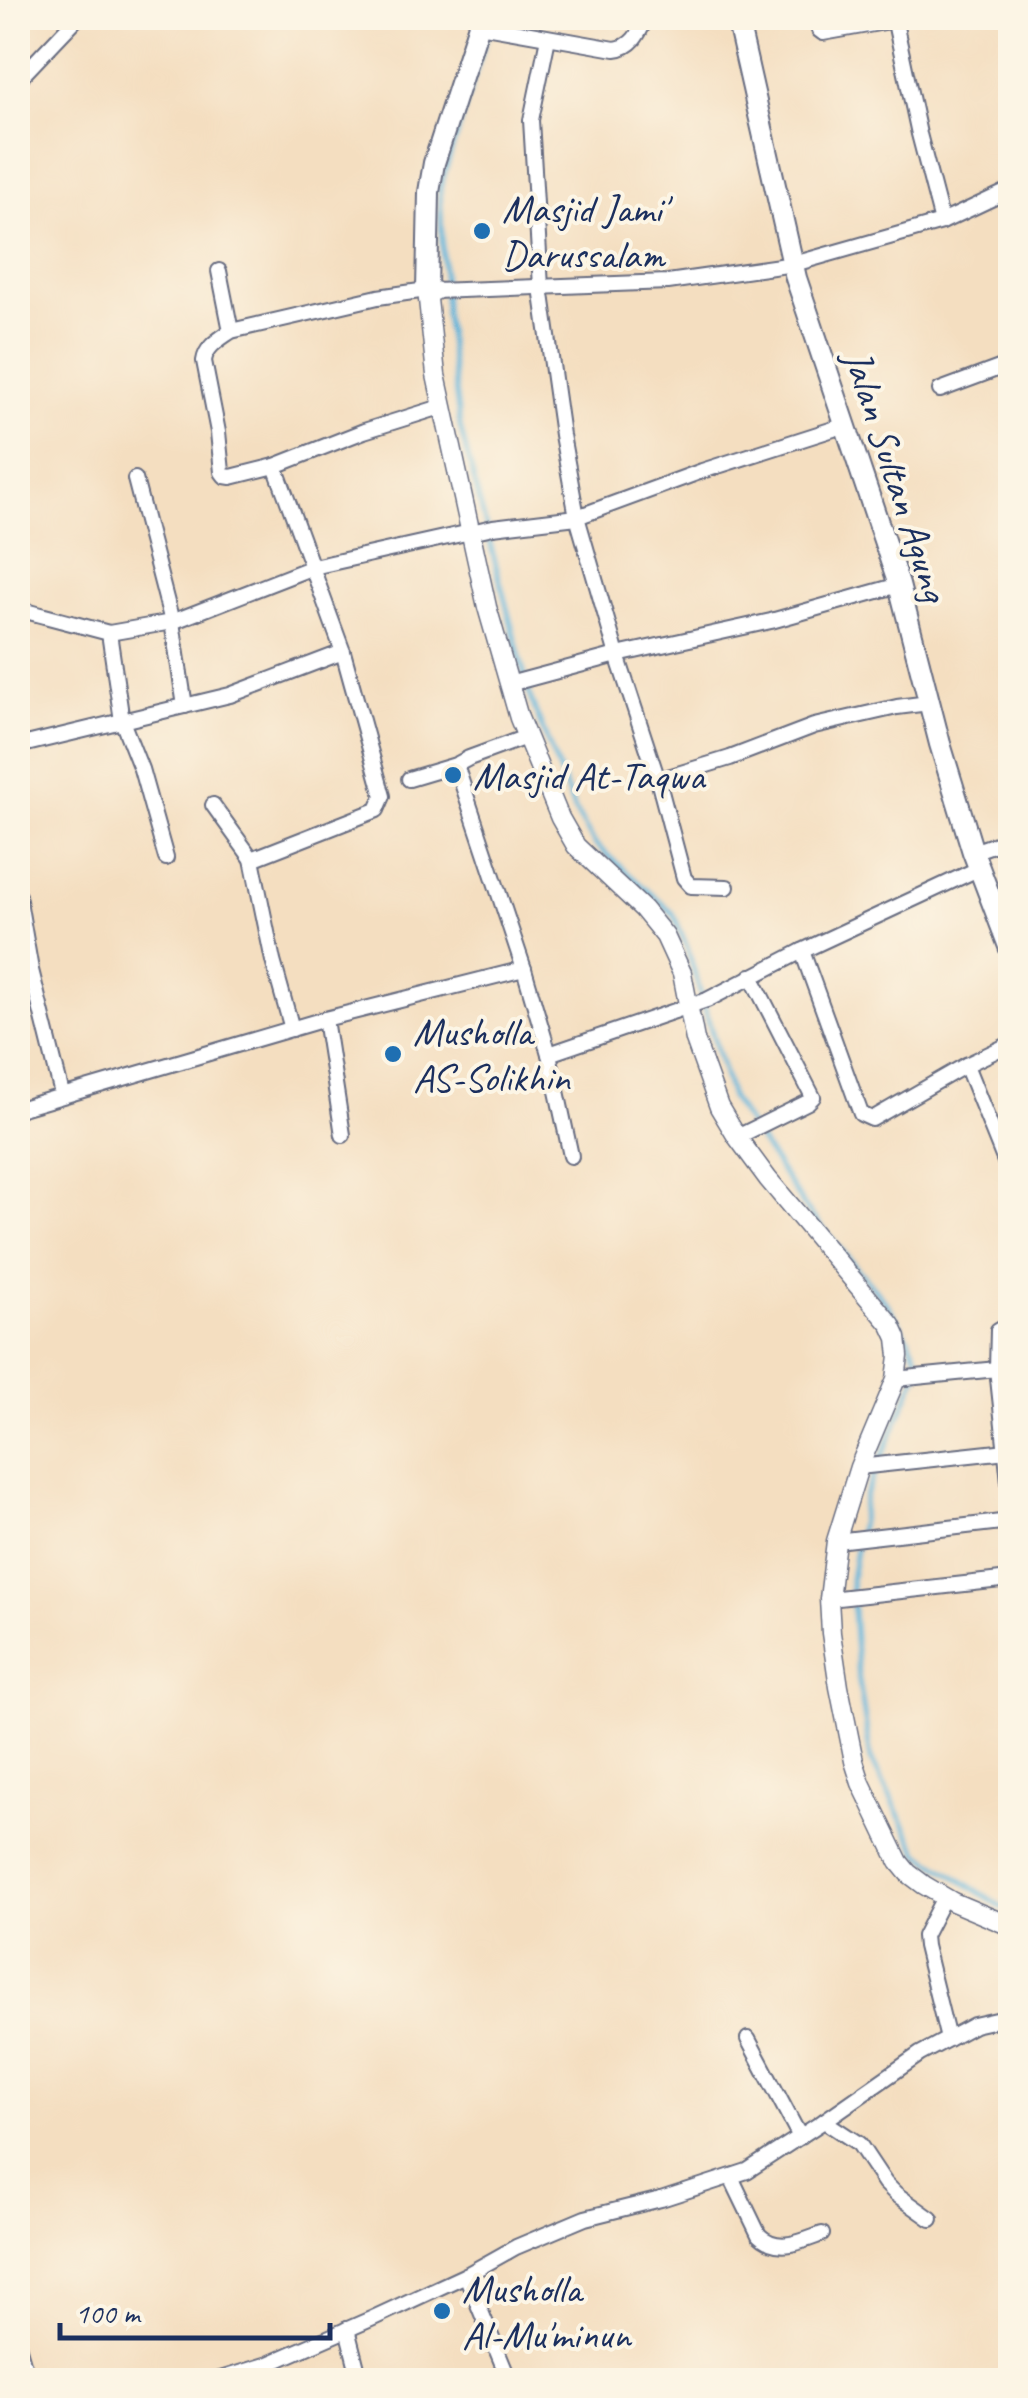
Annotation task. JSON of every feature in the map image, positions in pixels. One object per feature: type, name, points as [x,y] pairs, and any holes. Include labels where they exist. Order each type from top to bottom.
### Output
[{"type":"main road","name":"Jalan Sultan Agung","points":[[736,18],[808,320],[899,585],[929,703],[977,860],[1010,949]]},
{"type":"main road","points":[[437,291],[429,192],[434,162],[480,22]]},
{"type":"street","points":[[18,80],[77,18]]},
{"type":"street","points":[[480,22],[615,49],[626,48],[635,39],[646,18]]},
{"type":"street","points":[[819,18],[823,34],[902,22],[919,134],[942,222]]},
{"type":"street","points":[[548,38],[531,120],[541,288],[578,517],[688,883],[727,886]]},
{"type":"street","points":[[444,406],[364,431],[275,466],[225,476],[204,354],[231,331],[378,297],[668,282],[794,264],[942,222],[1010,190]]},
{"type":"street","points":[[219,271],[231,331]]},
{"type":"street","points":[[437,291],[436,375],[481,530],[488,607],[520,680],[526,737],[560,818],[576,846],[643,910],[664,936],[697,1004],[695,1040],[719,1107],[737,1136],[768,1179],[891,1324],[897,1338],[900,1356],[896,1379],[859,1467],[836,1541],[829,1598],[839,1688],[861,1783],[908,1873],[944,1897],[1010,1926]]},
{"type":"street","points":[[940,390],[1010,364]]},
{"type":"street","points":[[18,609],[110,632],[172,622],[313,567],[481,530],[578,517],[702,471],[846,425]]},
{"type":"street","points":[[252,859],[377,810],[384,796],[343,652],[275,466]]},
{"type":"street","points":[[135,478],[172,622],[185,706]]},
{"type":"street","points":[[520,680],[771,621],[899,585]]},
{"type":"street","points":[[110,632],[122,721],[142,769],[166,858]]},
{"type":"street","points":[[18,746],[230,695],[343,652]]},
{"type":"street","points":[[658,780],[814,726],[929,703]]},
{"type":"street","points":[[409,779],[526,737]]},
{"type":"street","points":[[456,765],[524,969],[549,1054],[571,1156]]},
{"type":"street","points":[[213,805],[252,859],[272,962],[292,1029]]},
{"type":"street","points":[[549,1054],[697,1004],[977,860],[1010,838]]},
{"type":"street","points":[[18,895],[31,970],[62,1094]]},
{"type":"street","points":[[802,951],[861,1114],[867,1119],[872,1120],[1010,1044]]},
{"type":"street","points":[[18,1108],[408,997],[524,969]]},
{"type":"street","points":[[737,1136],[812,1097],[751,976]]},
{"type":"street","points":[[325,1020],[344,1135]]},
{"type":"street","points":[[966,1065],[1010,1174]]},
{"type":"street","points":[[1010,1323],[998,1330],[1010,1491]]},
{"type":"street","points":[[896,1379],[998,1369]]},
{"type":"street","points":[[859,1467],[1007,1450]]},
{"type":"street","points":[[836,1541],[1010,1522]]},
{"type":"street","points":[[829,1598],[1010,1579]]},
{"type":"street","points":[[944,1897],[924,1936],[948,2039]]},
{"type":"street","points":[[217,2380],[268,2364],[466,2276],[516,2246],[585,2218],[746,2172],[920,2054],[974,2026],[1010,2017]]},
{"type":"street","points":[[748,2039],[800,2137]]},
{"type":"street","points":[[824,2121],[859,2144],[885,2183],[931,2219]]},
{"type":"street","points":[[731,2177],[759,2235],[767,2242],[777,2247],[822,2234]]},
{"type":"street","points":[[466,2276],[509,2380]]},
{"type":"street","points":[[347,2329],[360,2380]]},
{"type":"street","points":[[18,2345],[28,2380]]},
{"type":"street","points":[[268,2364],[272,2380]]},
{"type":"waterway","points":[[492,18],[440,188],[445,314],[460,427],[531,700],[575,811],[595,844],[673,913],[687,947],[731,1098],[804,1206],[888,1305],[921,1366],[865,1496],[851,1580],[857,1668],[871,1759],[919,1853],[1010,1912]]},
{"type":"place","name":"Masjid Jami' Darussalam","points":[[482,231]]},
{"type":"place","name":"Masjid At-Taqwa","points":[[453,775]]},
{"type":"place","name":"Musholla AS-Solikhin","points":[[393,1054]]},
{"type":"place","name":"Musholla Al-Mu'minun","points":[[442,2311]]}]
